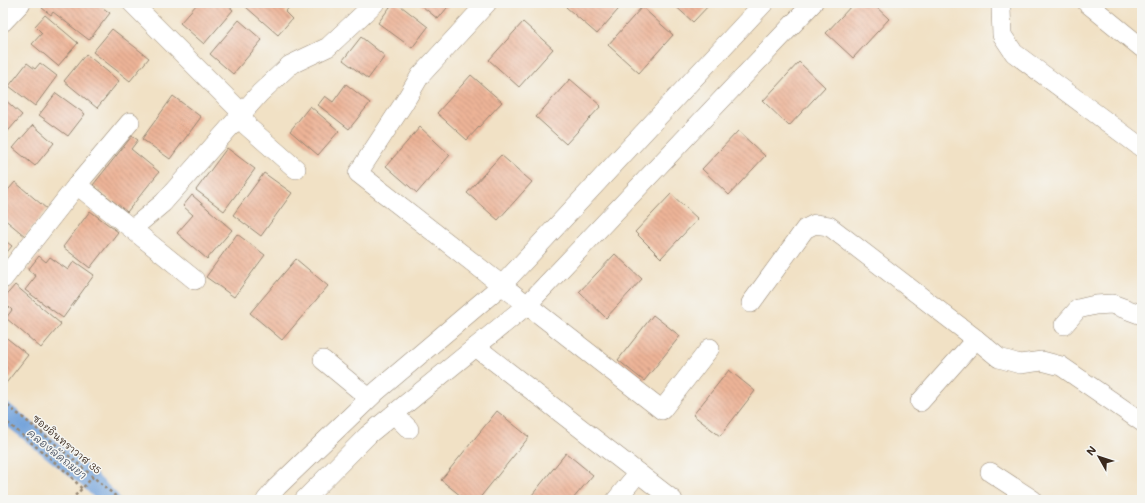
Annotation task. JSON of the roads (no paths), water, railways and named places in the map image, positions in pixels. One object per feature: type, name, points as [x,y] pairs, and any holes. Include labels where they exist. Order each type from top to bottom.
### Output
[{"type":"street","points":[[3,22],[21,3]]},
{"type":"street","points":[[132,3],[242,113],[247,126],[296,169]]},
{"type":"street","points":[[132,229],[163,203],[260,93],[290,65],[328,47],[375,3]]},
{"type":"street","points":[[487,3],[420,76],[358,173],[662,410],[710,348]]},
{"type":"street","points":[[266,500],[277,487],[369,398],[502,286],[764,3]]},
{"type":"street","points":[[312,497],[368,435],[526,305],[813,3]]},
{"type":"street","points":[[1087,3],[1142,48]]},
{"type":"street","points":[[1001,9],[1002,35],[1014,53],[1142,148]]},
{"type":"street","points":[[3,279],[77,185],[130,122]]},
{"type":"street","points":[[77,185],[195,280]]},
{"type":"street","points":[[751,303],[805,229],[815,224],[829,226],[976,339],[998,358],[1020,364],[1042,361],[1061,366],[1142,422]]},
{"type":"street","points":[[1064,325],[1078,309],[1094,304],[1112,304],[1142,315]]},
{"type":"street","points":[[920,402],[976,339]]},
{"type":"street","points":[[476,347],[638,474],[674,500]]},
{"type":"street","points":[[323,360],[369,398]]},
{"type":"street","points":[[394,414],[409,429]]},
{"type":"street","points":[[990,472],[1033,500]]},
{"type":"street","points":[[616,500],[638,474]]},
{"type":"waterway","name":"คลองลัดถมยา","points":[[3,411],[88,479],[110,500]]}]
